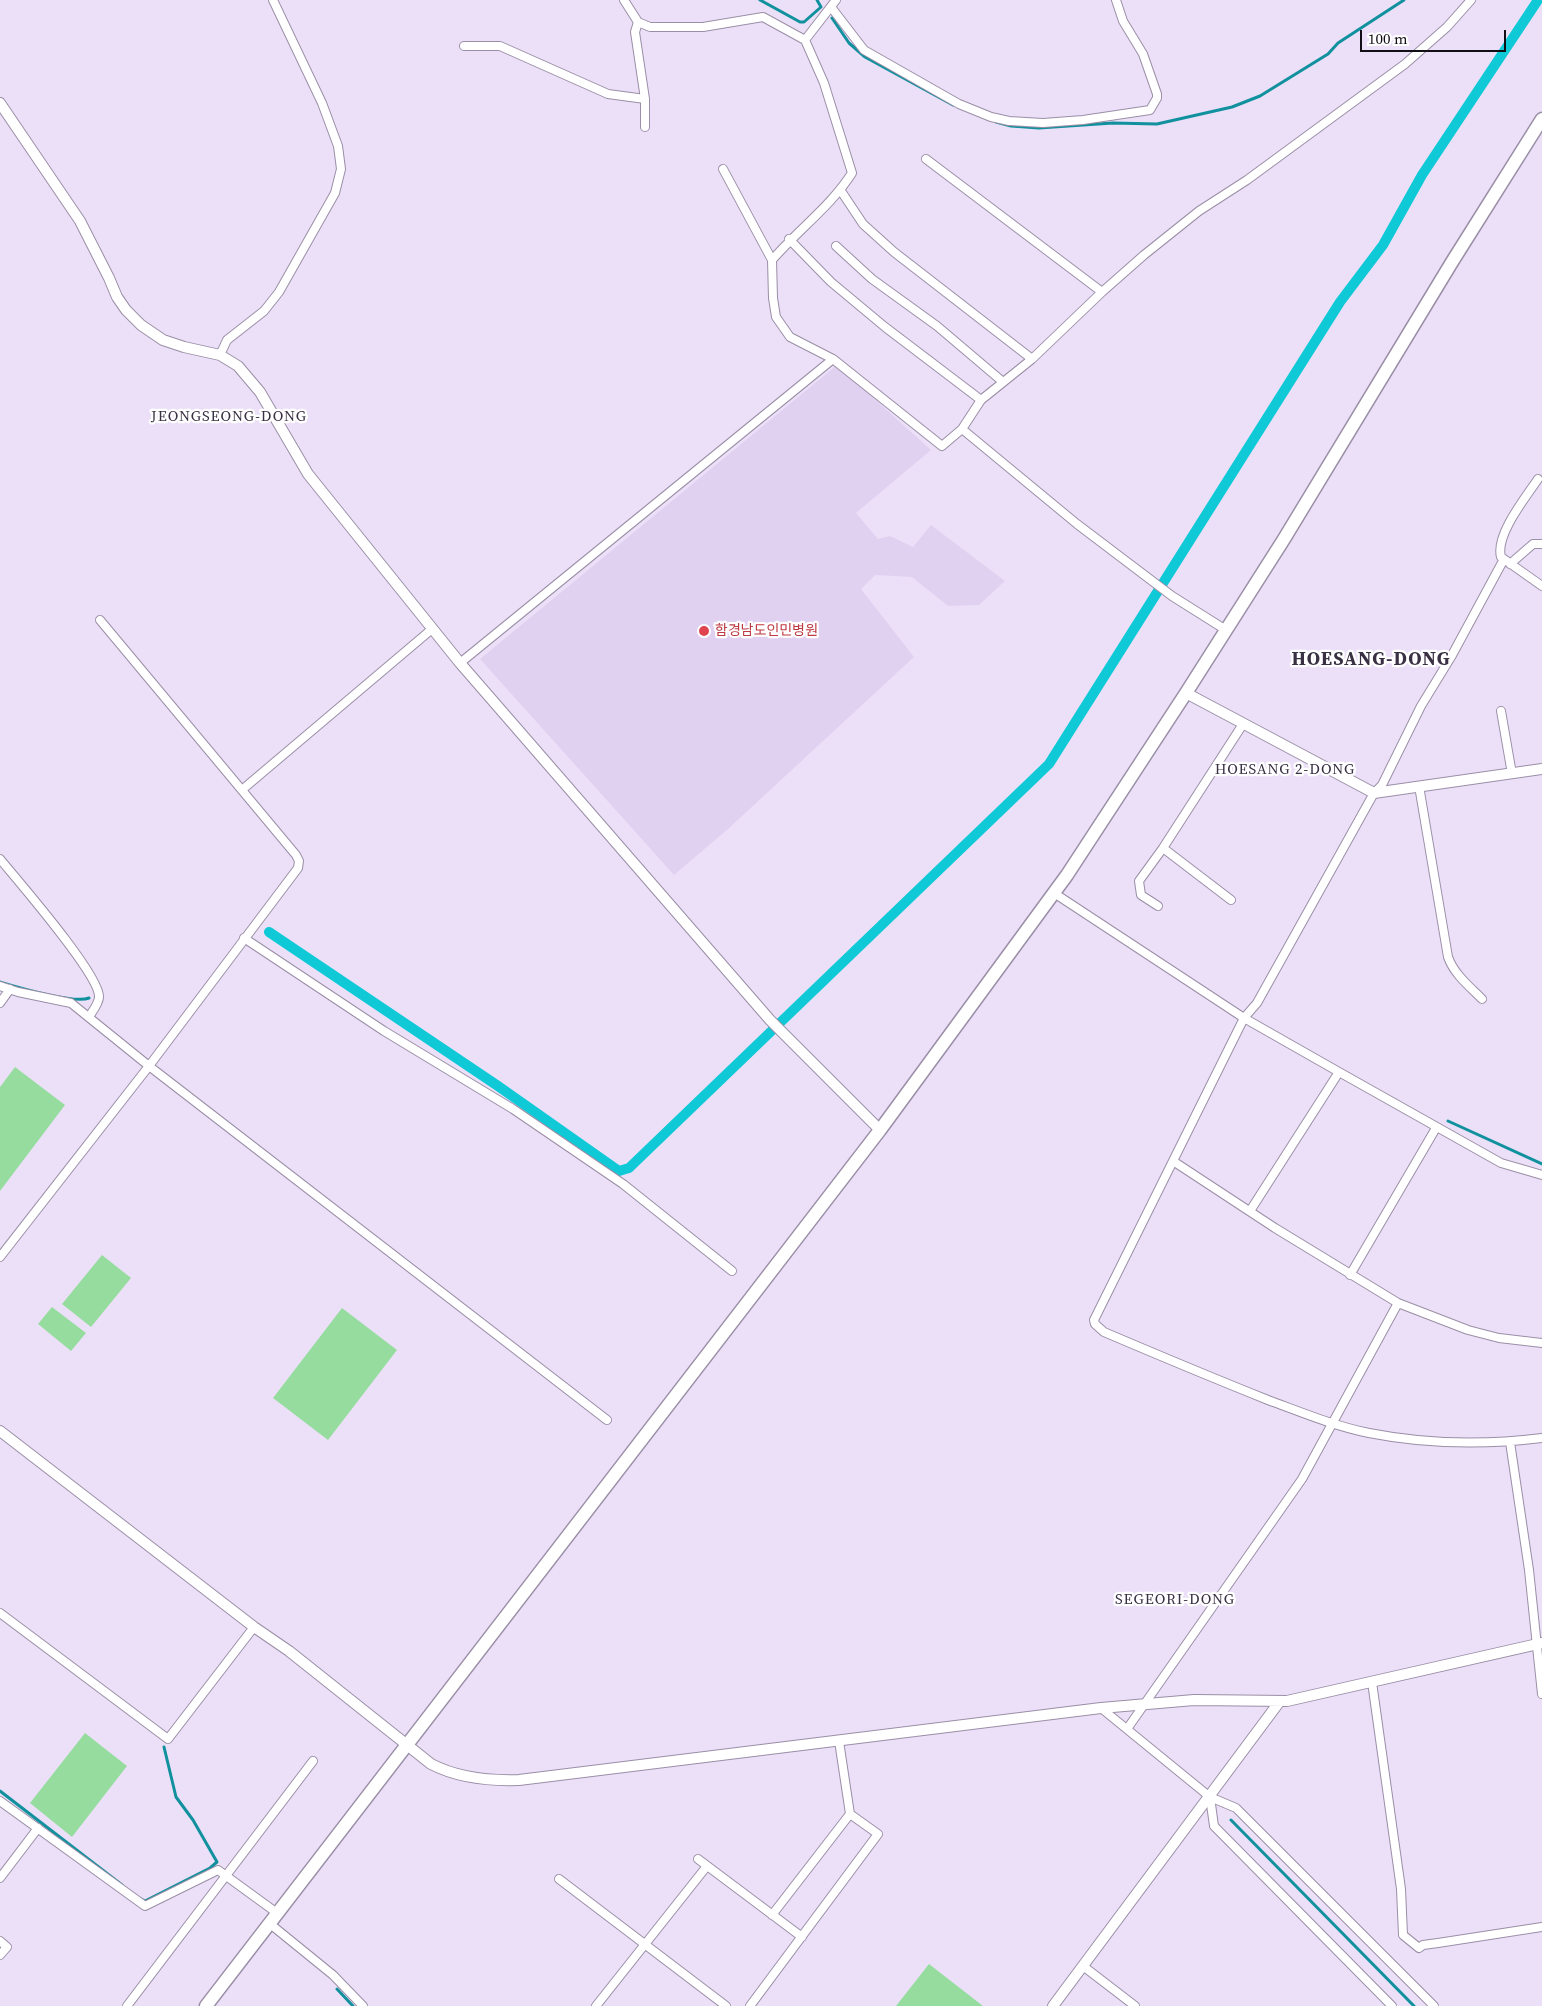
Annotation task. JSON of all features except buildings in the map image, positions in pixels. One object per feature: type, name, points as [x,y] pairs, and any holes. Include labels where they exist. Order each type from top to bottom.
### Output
[{"type":"highway","points":[[206,2006],[880,1130],[1054,893],[1226,630],[1542,119]]},
{"type":"street","points":[[220,355],[227,340],[264,311],[279,292],[335,193],[341,169],[338,146],[322,102],[273,0]]},
{"type":"street","points":[[624,0],[638,22],[650,27],[703,27],[763,18],[805,40],[824,83],[852,173],[841,191],[790,239],[772,260]]},
{"type":"street","points":[[805,40],[836,0]]},
{"type":"street","points":[[831,7],[861,48],[959,104],[1000,119],[1044,124],[1150,110],[1155,103],[1157,94],[1143,54],[1123,21],[1116,0]]},
{"type":"street","points":[[723,169],[772,260],[773,298],[776,317],[790,337],[833,359],[942,446],[962,429],[981,400],[1032,359],[1102,292],[1199,212],[1247,180],[1406,64],[1447,26],[1471,0]]},
{"type":"street","points":[[638,22],[635,32],[644,99],[645,127]]},
{"type":"street","points":[[464,46],[500,46],[608,94],[644,99]]},
{"type":"street","points":[[0,103],[80,221],[110,278],[117,297],[126,310],[141,325],[163,340],[220,355],[238,366],[260,392],[308,474],[460,663],[770,1020],[880,1130]]},
{"type":"street","points":[[926,159],[1102,292]]},
{"type":"street","points":[[841,191],[863,224],[894,252],[1032,359]]},
{"type":"street","points":[[790,239],[831,282],[885,327],[981,400]]},
{"type":"street","points":[[836,246],[872,278],[937,326],[1003,382]]},
{"type":"street","points":[[460,663],[833,359]]},
{"type":"street","points":[[962,429],[1076,524],[1172,596],[1226,630]]},
{"type":"street","points":[[1538,480],[1510,520],[1499,551],[1501,557],[1542,586]]},
{"type":"street","points":[[1542,544],[1533,544],[1507,561],[1421,706],[1382,785],[1374,793],[1362,818],[1257,1003],[1244,1018],[1094,1320],[1104,1332],[1204,1375],[1332,1424],[1400,1438],[1439,1441],[1510,1442],[1542,1438]]},
{"type":"street","points":[[0,1257],[3,1247],[149,1066],[298,868],[299,861],[296,855],[243,789],[100,620]]},
{"type":"street","points":[[243,789],[432,629]]},
{"type":"street","points":[[1186,693],[1374,793],[1542,769]]},
{"type":"street","points":[[1501,711],[1512,774]]},
{"type":"street","points":[[1158,906],[1141,895],[1139,881],[1163,848],[1243,724]]},
{"type":"street","points":[[1419,786],[1448,957],[1452,966],[1464,981],[1482,999]]},
{"type":"street","points":[[1163,848],[1231,900]]},
{"type":"street","points":[[0,859],[80,958],[96,984],[99,998],[89,1017]]},
{"type":"street","points":[[1054,893],[1244,1018],[1501,1163],[1542,1175]]},
{"type":"street","points":[[244,938],[400,1042],[513,1110],[623,1184],[732,1271]]},
{"type":"street","points":[[0,986],[71,1003],[149,1066],[607,1420]]},
{"type":"street","points":[[0,1003],[10,989]]},
{"type":"street","points":[[1250,1211],[1339,1072]]},
{"type":"street","points":[[1350,1275],[1436,1128]]},
{"type":"street","points":[[1173,1161],[1350,1275],[1398,1303],[1468,1330],[1507,1339],[1542,1343]]},
{"type":"street","points":[[1127,1729],[1302,1479],[1398,1303]]},
{"type":"street","points":[[0,1431],[254,1627],[289,1651],[406,1746],[431,1764],[450,1773],[473,1778],[505,1780],[1101,1708],[1212,1699],[1280,1701],[1539,1644]]},
{"type":"street","points":[[1510,1442],[1539,1644],[1542,1694]]},
{"type":"street","points":[[0,1613],[168,1740],[254,1627]]},
{"type":"street","points":[[1372,1682],[1401,1889],[1403,1935],[1419,1948],[1424,1945],[1542,1926]]},
{"type":"street","points":[[1053,2006],[1280,1701]]},
{"type":"street","points":[[1101,1708],[1210,1797],[1236,1808],[1434,2006]]},
{"type":"street","points":[[750,2006],[878,1834],[850,1814],[839,1741]]},
{"type":"street","points":[[127,2006],[313,1761]]},
{"type":"street","points":[[1210,1797],[1214,1826],[1392,2006]]},
{"type":"street","points":[[0,1801],[145,1906],[218,1870],[273,1918],[364,2006]]},
{"type":"street","points":[[772,1915],[850,1814]]},
{"type":"street","points":[[0,1878],[38,1828]]},
{"type":"street","points":[[698,1859],[802,1937]]},
{"type":"street","points":[[596,2006],[707,1866]]},
{"type":"street","points":[[559,1879],[726,2006]]},
{"type":"street","points":[[0,1941],[7,1947],[0,1955]]},
{"type":"street","points":[[1083,1966],[1135,2006]]},
{"type":"shaded area","name":"함경남도인민병원","points":[[837,365],[931,450],[856,513],[878,539],[890,536],[913,547],[931,525],[1005,581],[979,605],[948,606],[912,577],[875,575],[861,589],[914,657],[728,829],[674,875],[480,659]]},
{"type":"green space","points":[[15,1067],[65,1105],[0,1191],[0,1087]]},
{"type":"green space","points":[[102,1255],[131,1278],[91,1327],[62,1304]]},
{"type":"green space","points":[[52,1307],[86,1333],[71,1351],[38,1324]]},
{"type":"green space","points":[[342,1308],[397,1350],[328,1440],[273,1398]]},
{"type":"green space","points":[[85,1733],[127,1766],[72,1837],[30,1803]]},
{"type":"green space","points":[[929,1964],[983,2006],[896,2006]]},
{"type":"waterway","points":[[760,0],[800,22],[804,22],[821,7],[817,0]]},
{"type":"waterway","points":[[996,122],[1011,126],[1039,128],[1113,123],[1157,124],[1232,107],[1260,96],[1328,54],[1338,43],[1404,0]]},
{"type":"waterway","points":[[269,932],[498,1086],[619,1171],[629,1168],[1049,764],[1340,302],[1383,245],[1422,175],[1538,0]]},
{"type":"waterway","points":[[832,18],[849,43],[865,57],[953,105]]},
{"type":"waterway","points":[[0,982],[59,997],[71,999],[89,998]]},
{"type":"waterway","points":[[1448,1121],[1542,1164]]},
{"type":"waterway","points":[[141,1899],[145,1901],[210,1868],[217,1862],[193,1820],[176,1797],[164,1747]]},
{"type":"waterway","points":[[0,1791],[122,1885]]},
{"type":"waterway","points":[[1231,1820],[1414,2006]]},
{"type":"waterway","points":[[337,1989],[353,2006]]},
{"type":"place","name":"함경남도인민병원","points":[[704,631]]},
{"type":"district","name":"JEONGSEONG-DONG","points":[[229,417]]},
{"type":"district","name":"HOESANG-DONG","points":[[1371,660]]},
{"type":"district","name":"HOESANG 2-DONG","points":[[1285,770]]},
{"type":"district","name":"SEGEORI-DONG","points":[[1175,1600]]}]
